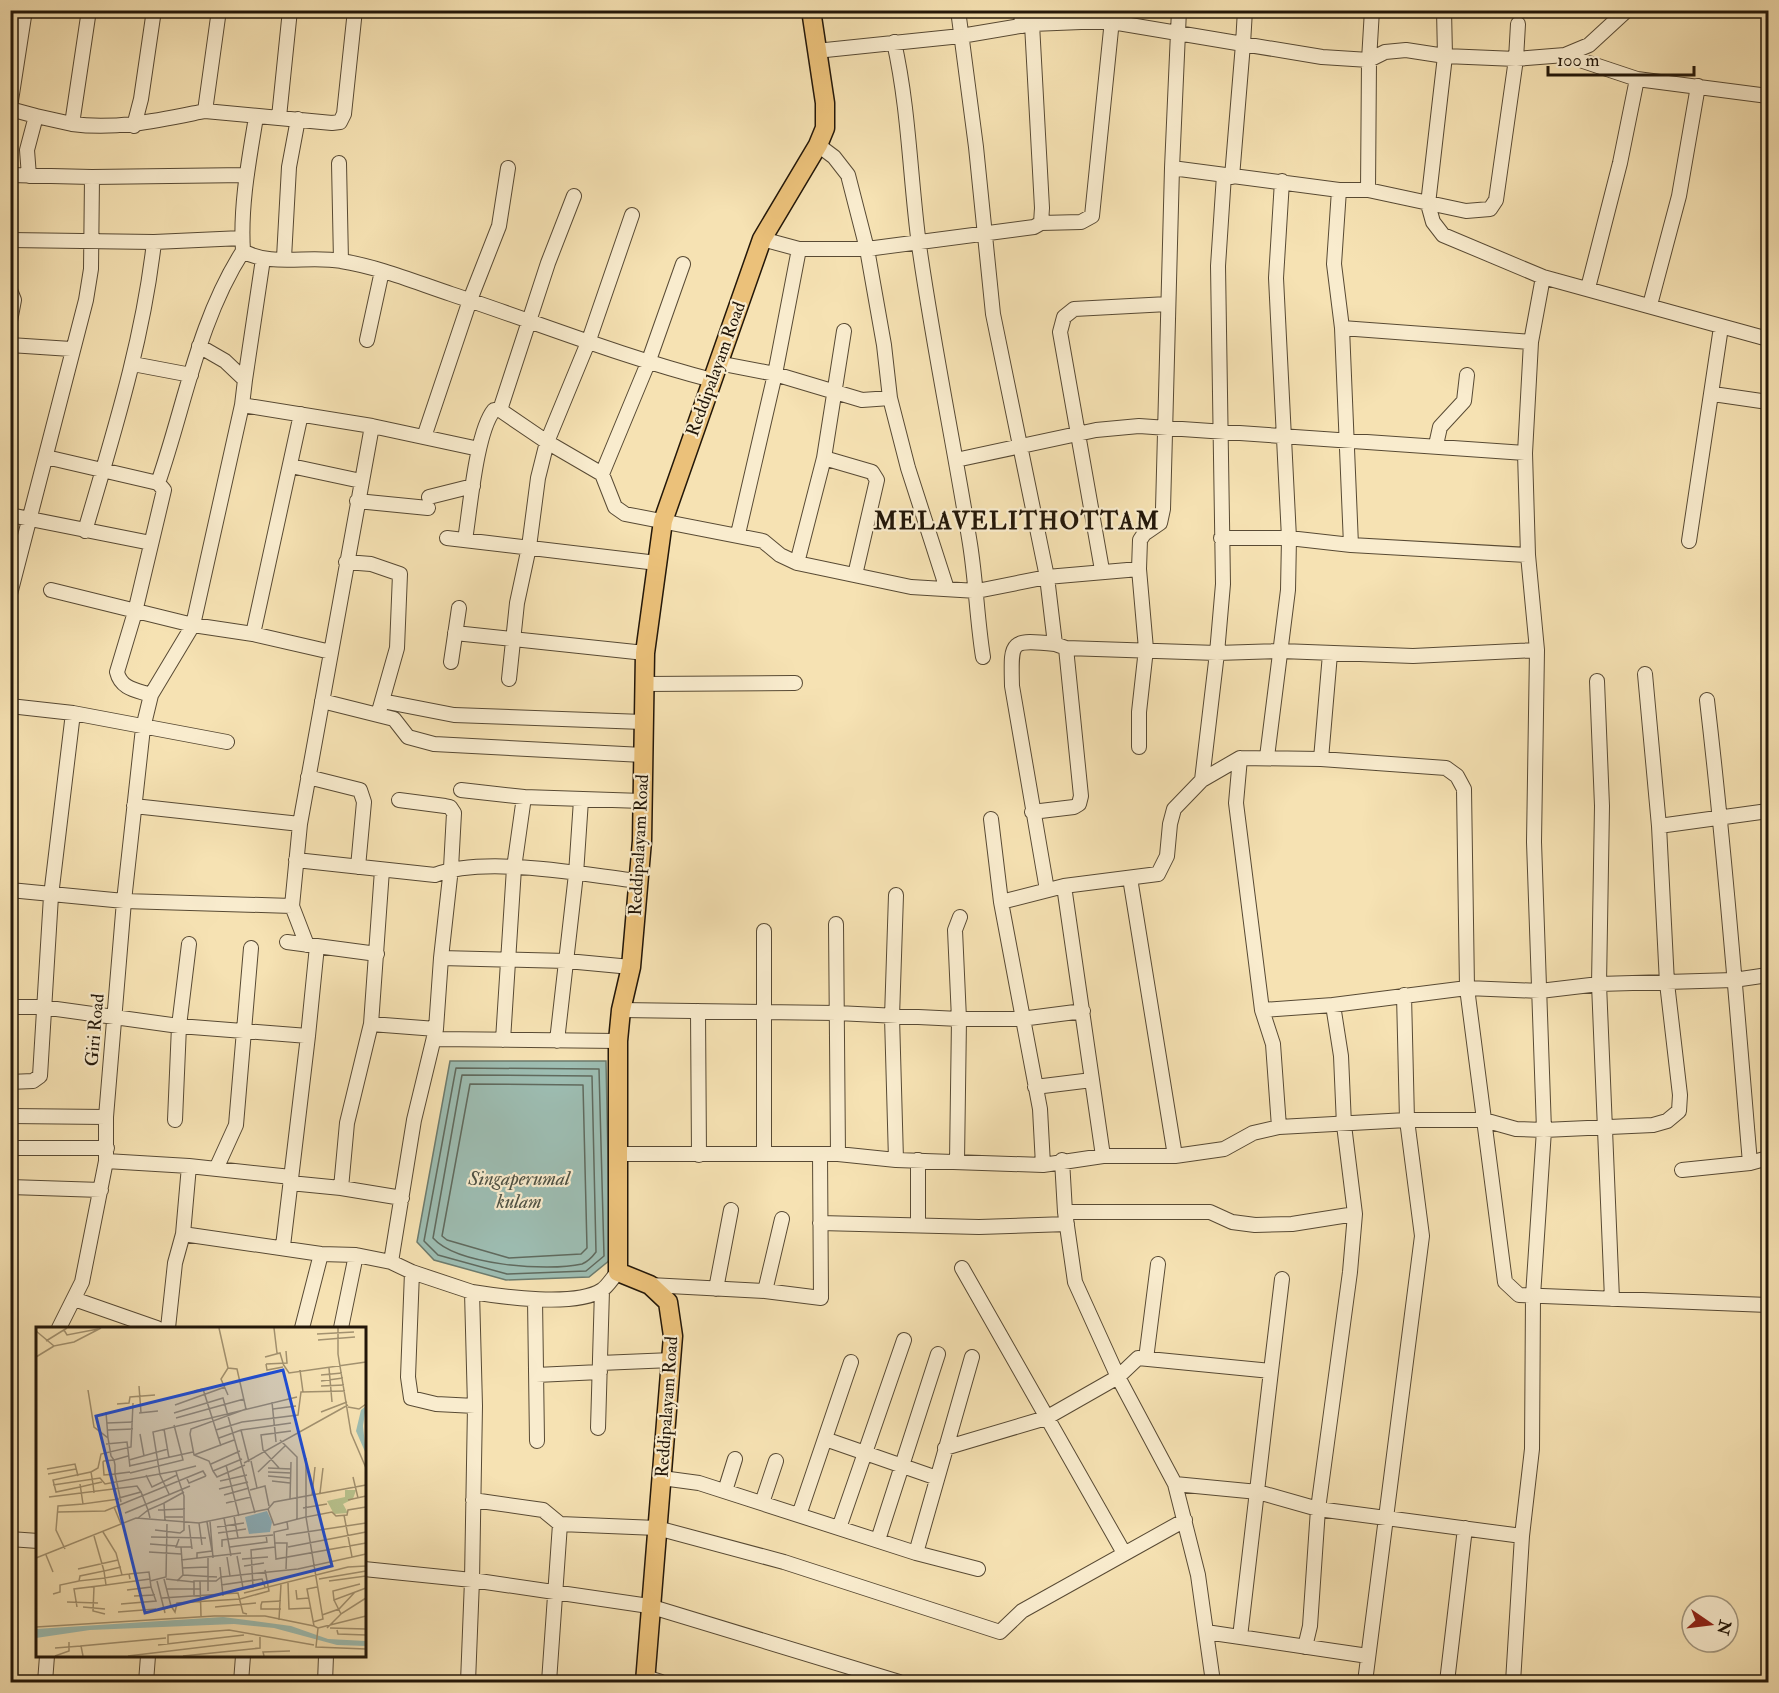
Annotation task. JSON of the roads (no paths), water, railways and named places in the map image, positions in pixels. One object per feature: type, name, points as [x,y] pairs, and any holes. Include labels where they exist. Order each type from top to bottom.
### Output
[{"type":"main road","name":"Reddipalayam Road","points":[[650,1681],[650,1606],[674,1336],[668,1302],[650,1285],[618,1272],[617,1154],[618,1041],[621,1010],[631,967],[639,881],[645,653],[663,521],[762,239],[818,145],[825,128],[825,103],[811,10]]},
{"type":"street","points":[[25,10],[10,108],[72,124],[96,127],[134,126],[205,111],[256,117],[340,122],[344,114],[355,10]]},
{"type":"street","points":[[72,124],[89,10]]},
{"type":"street","points":[[134,126],[154,10]]},
{"type":"street","points":[[205,111],[219,10]]},
{"type":"street","points":[[279,117],[290,10]]},
{"type":"street","points":[[958,10],[976,147],[993,314],[1061,646],[1081,796],[1079,804],[1074,807],[1032,812]]},
{"type":"street","points":[[1021,10],[1027,25],[1041,223]]},
{"type":"street","points":[[1139,747],[1139,712],[1146,649],[1139,568],[1140,540],[1144,534],[1160,523],[1163,508],[1172,168],[1179,10]]},
{"type":"street","points":[[1202,780],[1222,584],[1218,266],[1245,10]]},
{"type":"street","points":[[1368,190],[1369,60],[1372,10]]},
{"type":"street","points":[[1444,10],[1445,56],[1428,204],[1433,222],[1443,235],[1543,277],[1768,339]]},
{"type":"street","points":[[816,51],[961,36],[1027,25],[1113,16],[1179,32],[1322,57],[1369,60],[1385,51],[1406,50],[1445,56],[1516,59],[1565,55],[1589,45],[1628,10]]},
{"type":"street","points":[[762,239],[799,249],[867,249],[1021,230],[1041,223],[1082,222],[1092,216],[1113,16]]},
{"type":"street","points":[[1172,168],[1339,190],[1368,190],[1428,204],[1481,212],[1490,209],[1496,200],[1516,59],[1518,24]]},
{"type":"street","points":[[894,42],[901,72],[919,241],[934,348],[956,460],[977,591],[978,625],[983,657]]},
{"type":"street","points":[[1565,55],[1637,79],[1768,96]]},
{"type":"street","points":[[1588,288],[1620,163],[1637,79]]},
{"type":"street","points":[[1650,305],[1679,196],[1698,87]]},
{"type":"street","points":[[29,176],[27,150],[36,116]]},
{"type":"street","points":[[158,483],[175,434],[199,346],[222,287],[243,244],[247,175],[256,117]]},
{"type":"street","points":[[284,258],[289,167],[298,119]]},
{"type":"street","points":[[818,145],[834,157],[848,175],[867,249],[884,345],[890,398],[908,468],[947,589]]},
{"type":"street","points":[[339,164],[341,261]]},
{"type":"street","points":[[424,437],[470,300],[499,226],[508,168]]},
{"type":"street","points":[[10,175],[92,177],[247,175]]},
{"type":"street","points":[[10,594],[46,458],[71,349],[86,300],[91,269],[92,177]]},
{"type":"street","points":[[1268,757],[1287,617],[1289,538],[1282,435],[1279,299],[1276,278],[1282,181]]},
{"type":"street","points":[[1339,190],[1335,264],[1342,328],[1351,545]]},
{"type":"street","points":[[500,410],[529,319],[574,195]]},
{"type":"street","points":[[509,679],[517,603],[529,548],[537,478],[547,442],[589,340],[632,214]]},
{"type":"street","points":[[10,240],[243,244],[257,259],[341,261],[382,271],[529,319],[648,363],[715,371],[775,374],[862,400],[890,398]]},
{"type":"street","points":[[86,531],[133,364],[145,311],[154,242]]},
{"type":"street","points":[[738,534],[775,374],[799,249]]},
{"type":"street","name":"Giri Road","points":[[60,1327],[82,1282],[107,1155],[106,1117],[114,1016],[142,728],[151,695],[193,626],[242,405],[263,259]]},
{"type":"street","points":[[602,474],[648,363],[683,264]]},
{"type":"street","points":[[367,340],[382,271]]},
{"type":"street","points":[[1513,1683],[1522,1536],[1533,1449],[1533,1296],[1544,1130],[1534,842],[1537,650],[1528,555],[1525,453],[1531,342],[1543,277]]},
{"type":"street","points":[[10,290],[14,300],[10,321]]},
{"type":"street","points":[[1102,570],[1060,332],[1064,317],[1074,309],[1168,304]]},
{"type":"street","points":[[1689,541],[1713,394],[1721,327]]},
{"type":"street","points":[[1342,328],[1531,342]]},
{"type":"street","points":[[797,563],[824,458],[844,331]]},
{"type":"street","points":[[10,345],[71,349]]},
{"type":"street","points":[[199,346],[225,361],[245,380]]},
{"type":"street","points":[[133,364],[191,375]]},
{"type":"street","points":[[1436,446],[1440,427],[1464,401],[1467,375]]},
{"type":"street","points":[[1713,394],[1768,402]]},
{"type":"street","points":[[242,405],[372,426],[480,449]]},
{"type":"street","points":[[465,540],[480,449],[489,416],[494,410],[500,410],[547,442],[602,474],[615,507],[625,514],[738,534],[763,541],[780,555],[797,563],[911,587],[977,591],[1047,577],[1139,568]]},
{"type":"street","points":[[253,634],[302,414]]},
{"type":"street","points":[[283,1246],[308,1035],[312,946],[292,906],[296,860],[308,777],[372,426]]},
{"type":"street","points":[[956,460],[1078,434],[1139,426],[1525,453]]},
{"type":"street","points":[[46,458],[158,483],[164,490],[135,612],[117,672],[119,681],[126,687],[151,695]]},
{"type":"street","points":[[824,458],[872,472],[877,480],[855,575]]},
{"type":"street","points":[[291,466],[361,481]]},
{"type":"street","points":[[357,501],[429,502],[474,486]]},
{"type":"street","points":[[10,515],[150,543]]},
{"type":"street","points":[[447,538],[657,563]]},
{"type":"street","points":[[1221,538],[1289,538],[1351,545],[1528,555]]},
{"type":"street","points":[[346,562],[371,564],[400,574],[397,648],[380,708]]},
{"type":"street","points":[[51,590],[193,626],[253,634],[331,652]]},
{"type":"street","points":[[451,662],[459,608]]},
{"type":"street","points":[[455,633],[645,653]]},
{"type":"street","points":[[1047,890],[1012,686],[1011,656],[1015,645],[1023,640],[1061,646],[1216,653],[1281,651],[1413,656],[1537,650]]},
{"type":"street","points":[[1321,759],[1330,654]]},
{"type":"street","points":[[617,1154],[838,1154],[896,1160],[1043,1165],[1062,1160],[1103,1156],[1175,1156],[1224,1149],[1253,1133],[1279,1127],[1407,1120],[1484,1120],[1516,1129],[1544,1130],[1653,1125],[1667,1121],[1679,1111],[1680,1095],[1667,983],[1659,826],[1645,674]]},
{"type":"street","points":[[1597,681],[1602,806],[1599,984],[1612,1299]]},
{"type":"street","points":[[644,684],[795,683]]},
{"type":"street","points":[[1707,700],[1721,820],[1750,1163]]},
{"type":"street","points":[[322,701],[454,715],[643,722]]},
{"type":"street","points":[[10,706],[73,713],[142,728],[227,741]]},
{"type":"street","points":[[380,708],[398,721],[408,737],[434,744],[643,755]]},
{"type":"street","points":[[10,1082],[33,1081],[40,1076],[42,1007],[51,896],[73,713]]},
{"type":"street","points":[[1240,758],[1236,803],[1262,1010],[1273,1044],[1279,1127]]},
{"type":"street","points":[[1001,902],[1064,886],[1158,874],[1164,867],[1174,809],[1202,780],[1240,758],[1321,759],[1446,768],[1457,776],[1464,789],[1467,988],[1505,1282],[1519,1295],[1768,1305]]},
{"type":"street","points":[[308,777],[360,790],[364,802],[358,867]]},
{"type":"street","points":[[461,790],[524,797],[642,801]]},
{"type":"street","points":[[502,1040],[514,868],[524,797]]},
{"type":"street","points":[[391,1262],[414,1120],[435,1034],[451,868],[452,810],[445,806],[399,800]]},
{"type":"street","points":[[557,1041],[576,874],[581,800]]},
{"type":"street","points":[[134,806],[300,824]]},
{"type":"street","points":[[1659,826],[1721,820],[1768,811]]},
{"type":"street","points":[[991,819],[1001,902],[1021,1019],[1040,1109],[1043,1165]]},
{"type":"street","points":[[296,860],[435,875],[451,868],[514,868],[639,881]]},
{"type":"street","points":[[341,1188],[347,1123],[371,1024],[382,870]]},
{"type":"street","points":[[1130,878],[1175,1156]]},
{"type":"street","points":[[1064,886],[1103,1156]]},
{"type":"street","points":[[10,890],[51,896],[124,901],[292,906]]},
{"type":"street","points":[[896,894],[892,1017],[896,1160]]},
{"type":"street","points":[[957,1161],[959,1019],[955,930],[960,917]]},
{"type":"street","points":[[836,924],[838,1154]]},
{"type":"street","points":[[764,931],[764,1154]]},
{"type":"street","points":[[287,942],[377,954]]},
{"type":"street","points":[[175,1120],[179,1026],[189,944]]},
{"type":"street","points":[[216,1169],[236,1125],[246,1031],[251,948]]},
{"type":"street","points":[[441,958],[509,962],[567,961],[631,967]]},
{"type":"street","points":[[1262,1010],[1333,1005],[1467,988],[1540,991],[1599,984],[1734,980],[1768,975]]},
{"type":"street","points":[[1365,1683],[1422,1236],[1407,1120],[1404,995]]},
{"type":"street","points":[[1305,1647],[1310,1626],[1318,1509],[1350,1272],[1355,1214],[1344,1125],[1341,1056],[1333,1005]]},
{"type":"street","points":[[10,1006],[42,1007],[179,1026],[308,1035]]},
{"type":"street","points":[[621,1010],[837,1013],[959,1019],[1021,1019],[1083,1011]]},
{"type":"street","points":[[698,1011],[699,1155]]},
{"type":"street","points":[[371,1024],[435,1034],[502,1040],[618,1041]]},
{"type":"street","points":[[1035,1087],[1092,1080]]},
{"type":"street","points":[[10,1116],[106,1117]]},
{"type":"street","points":[[10,1148],[107,1155],[216,1169],[402,1198]]},
{"type":"street","points":[[650,1285],[765,1291],[821,1298],[820,1154]]},
{"type":"street","points":[[1682,1170],[1750,1163],[1768,1158]]},
{"type":"street","points":[[918,1160],[918,1225]]},
{"type":"street","points":[[1062,1160],[1066,1218],[1075,1282],[1118,1377],[1175,1484],[1198,1575],[1213,1683]]},
{"type":"street","points":[[168,1327],[175,1263],[183,1234],[189,1166]]},
{"type":"street","points":[[10,1187],[101,1190]]},
{"type":"street","points":[[716,1289],[731,1210]]},
{"type":"street","points":[[820,1223],[979,1227],[1066,1218],[1209,1212],[1232,1222],[1256,1225],[1292,1224],[1355,1214]]},
{"type":"street","points":[[765,1291],[782,1219]]},
{"type":"street","points":[[183,1234],[283,1246],[321,1254],[356,1255],[391,1262],[412,1272],[472,1292],[535,1299],[567,1299],[602,1290],[618,1272]]},
{"type":"street","points":[[303,1327],[321,1254]]},
{"type":"street","points":[[341,1327],[356,1255]]},
{"type":"street","points":[[1146,1359],[1158,1264]]},
{"type":"street","points":[[962,1268],[1046,1419],[1124,1552]]},
{"type":"street","points":[[412,1272],[408,1377],[411,1398],[436,1404],[475,1406]]},
{"type":"street","points":[[1240,1637],[1282,1280]]},
{"type":"street","points":[[598,1428],[602,1290]]},
{"type":"street","points":[[468,1683],[475,1406],[472,1292]]},
{"type":"street","points":[[74,1299],[151,1327]]},
{"type":"street","points":[[535,1299],[537,1441]]},
{"type":"street","points":[[839,1528],[904,1340]]},
{"type":"street","points":[[878,1540],[938,1354]]},
{"type":"street","points":[[915,1553],[972,1357]]},
{"type":"street","points":[[945,1448],[1046,1419],[1118,1377],[1138,1358],[1271,1371]]},
{"type":"street","points":[[536,1375],[672,1360]]},
{"type":"street","points":[[799,1515],[850,1362]]},
{"type":"street","points":[[825,1439],[901,1468],[937,1478]]},
{"type":"street","points":[[725,1491],[735,1459]]},
{"type":"street","points":[[762,1503],[776,1461]]},
{"type":"street","points":[[662,1478],[699,1483],[915,1553],[978,1569]]},
{"type":"street","points":[[1175,1484],[1258,1492],[1318,1509],[1522,1536]]},
{"type":"street","points":[[473,1500],[543,1510],[560,1524],[657,1528],[784,1562],[1000,1632],[1022,1611],[1185,1520]]},
{"type":"street","points":[[549,1683],[560,1524]]},
{"type":"street","points":[[1447,1683],[1465,1528]]},
{"type":"street","points":[[10,1539],[36,1541]]},
{"type":"street","points":[[366,1569],[472,1580],[650,1606],[899,1683]]},
{"type":"street","points":[[1206,1632],[1368,1656]]},
{"type":"street","points":[[45,1683],[47,1657]]},
{"type":"street","points":[[146,1683],[148,1657]]},
{"type":"street","points":[[241,1683],[243,1657]]},
{"type":"street","points":[[325,1683],[327,1657]]},
{"type":"water","name":"Singaperumal kulam","points":[[450,1061],[606,1061],[610,1260],[589,1277],[506,1280],[434,1260],[417,1242]]},
{"type":"district","name":"MELAVELITHOTTAM","points":[[1017,521]]}]
